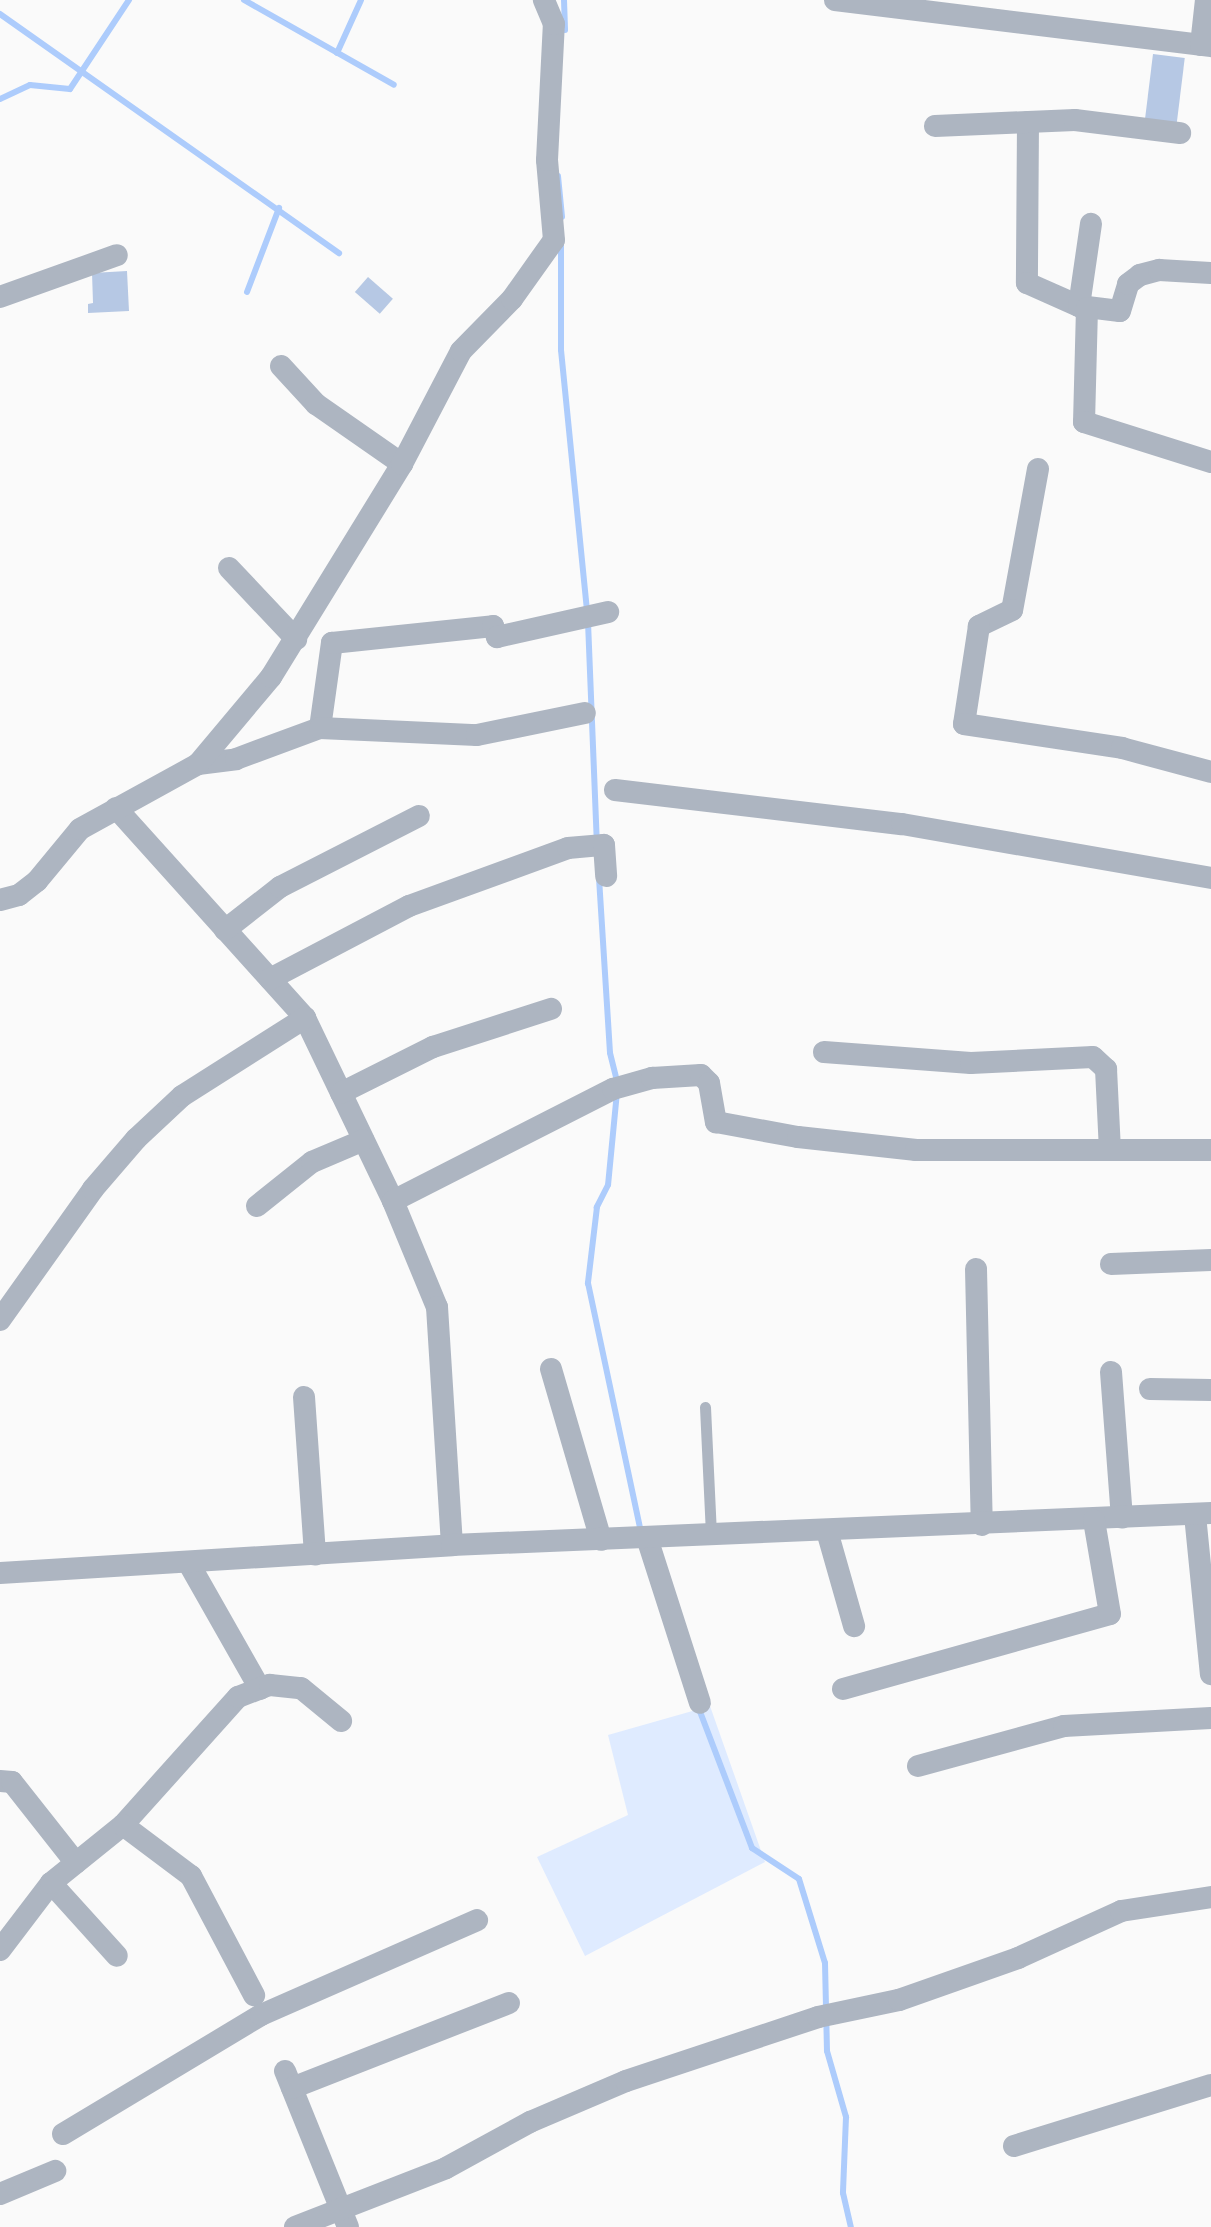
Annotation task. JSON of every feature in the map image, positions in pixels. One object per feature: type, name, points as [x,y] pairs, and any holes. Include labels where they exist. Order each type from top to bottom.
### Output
[{"type":"street","points":[[198,764],[296,639],[402,464],[461,351],[512,299],[554,240],[547,160],[554,24],[544,0]]},
{"type":"street","points":[[835,0],[1206,46],[1206,0]]},
{"type":"street","points":[[1019,23],[1022,0]]},
{"type":"street","points":[[935,126],[1075,120],[1180,133]]},
{"type":"street","points":[[1028,122],[1027,283],[1083,307],[1120,311],[1128,284],[1140,275],[1159,270],[1211,273]]},
{"type":"street","points":[[1091,224],[1083,307],[1084,422],[1211,462]]},
{"type":"street","points":[[0,297],[117,255]]},
{"type":"street","points":[[281,366],[316,404],[402,464]]},
{"type":"street","points":[[1038,469],[1012,610],[979,626],[964,724],[1122,748],[1211,772]]},
{"type":"street","points":[[229,568],[296,639]]},
{"type":"street","points":[[320,728],[332,643],[493,626],[497,637],[595,613]]},
{"type":"street","points":[[0,900],[19,895],[80,829],[198,764],[236,759],[320,728],[477,735],[585,713]]},
{"type":"street","points":[[615,790],[902,824],[1211,878]]},
{"type":"street","points":[[116,808],[305,1018],[393,1201],[437,1307],[452,1545]]},
{"type":"street","points":[[225,930],[280,887],[419,816]]},
{"type":"street","points":[[270,979],[409,906],[568,848],[598,846],[606,876]]},
{"type":"street","points":[[341,1093],[433,1047],[551,1009]]},
{"type":"street","points":[[0,1320],[93,1189],[136,1139],[182,1096],[305,1018]]},
{"type":"street","points":[[824,1052],[971,1063],[1093,1057],[1106,1069],[1110,1150]]},
{"type":"street","points":[[393,1201],[618,1088],[652,1078],[701,1075],[709,1083],[716,1122],[798,1137],[916,1150],[1211,1150]]},
{"type":"street","points":[[257,1206],[312,1162],[364,1140]]},
{"type":"street","points":[[1111,1264],[1211,1260]]},
{"type":"street","points":[[976,1269],[982,1525]]},
{"type":"street","points":[[551,1369],[601,1540]]},
{"type":"street","points":[[1111,1372],[1122,1518]]},
{"type":"street","points":[[1150,1389],[1211,1390]]},
{"type":"street","points":[[304,1397],[315,1555]]},
{"type":"street","points":[[0,1573],[452,1545],[1203,1514],[1211,1674]]},
{"type":"street","points":[[843,1689],[1110,1614],[1094,1520]]},
{"type":"street","points":[[827,1531],[854,1626]]},
{"type":"street","points":[[647,1538],[700,1703]]},
{"type":"street","points":[[188,1562],[260,1689]]},
{"type":"street","points":[[0,1950],[51,1883],[123,1825],[238,1697],[260,1689],[301,1688],[341,1721]]},
{"type":"street","points":[[918,1766],[1064,1726],[1211,1718]]},
{"type":"street","points":[[0,1781],[12,1782],[76,1863]]},
{"type":"street","points":[[123,1825],[191,1876],[254,1995]]},
{"type":"street","points":[[51,1883],[117,1956]]},
{"type":"street","points":[[295,2227],[344,2218],[567,2104],[826,2016],[899,2000],[1018,1958],[1121,1911],[1211,1897]]},
{"type":"street","points":[[63,2134],[261,2015],[477,1920]]},
{"type":"street","points":[[344,2218],[289,2080],[509,2003]]},
{"type":"street","points":[[1014,2146],[1211,2085]]},
{"type":"street","points":[[0,2194],[55,2171]]},
{"type":"lane","points":[[705,1407],[711,1535]]},
{"type":"shaded area","points":[[710,1706],[765,1862],[585,1956],[537,1857],[628,1815],[608,1735]]},
{"type":"building","points":[[1153,54],[1185,58],[1177,122],[1145,119]]},
{"type":"building","points":[[127,271],[129,311],[88,313],[88,304],[93,303],[92,273]]},
{"type":"building","points":[[368,277],[393,299],[380,314],[355,292]]},
{"type":"waterway","points":[[0,99],[30,85],[70,89],[129,0]]},
{"type":"waterway","points":[[244,0],[394,85]]},
{"type":"waterway","points":[[337,53],[361,0]]},
{"type":"waterway","points":[[564,0],[565,30]]},
{"type":"waterway","points":[[0,14],[339,253]]},
{"type":"waterway","points":[[558,176],[562,217]]},
{"type":"waterway","points":[[247,292],[279,208]]},
{"type":"waterway","points":[[561,244],[561,350],[587,611]]},
{"type":"waterway","points":[[588,622],[597,842]]},
{"type":"waterway","points":[[599,878],[610,1053],[617,1081]]},
{"type":"waterway","points":[[617,1092],[608,1185],[597,1207],[588,1283],[640,1527]]},
{"type":"waterway","points":[[699,1709],[752,1848],[799,1879],[825,1963],[827,2051],[846,2117],[843,2193],[851,2227]]}]
